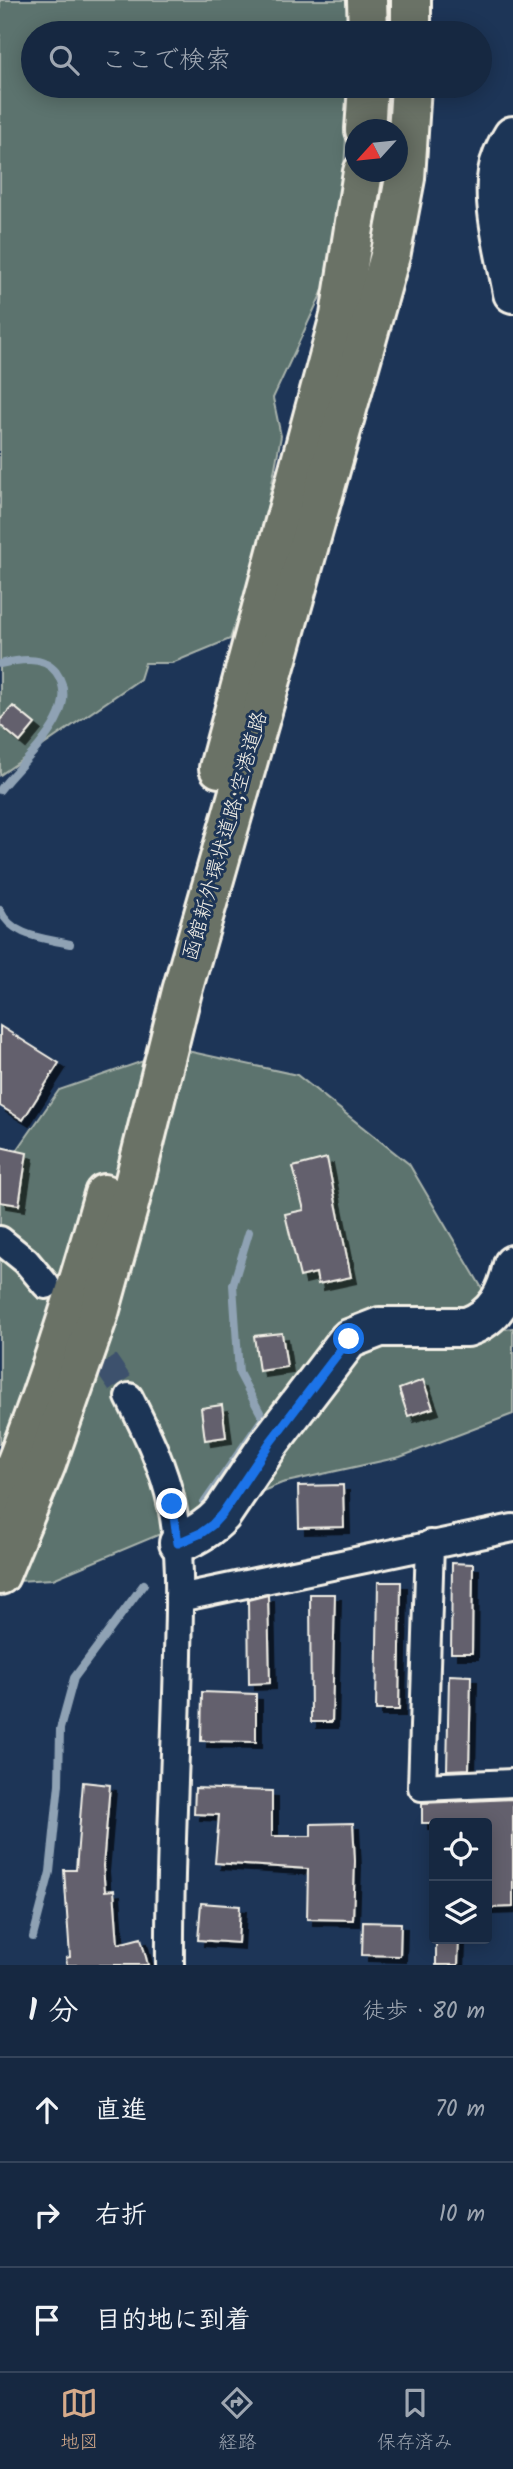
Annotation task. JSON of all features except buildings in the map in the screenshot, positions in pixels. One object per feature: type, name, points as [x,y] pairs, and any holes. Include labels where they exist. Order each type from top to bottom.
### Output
[{"type":"highway","points":[[367,0],[368,21]]},
{"type":"highway","points":[[411,0],[411,21]]},
{"type":"highway","points":[[366,119],[367,98]]},
{"type":"highway","name":"函館新外環状道路;空港道路","points":[[0,1575],[47,1464],[106,1287],[182,991],[390,252],[405,178],[410,98]]},
{"type":"highway","name":"函館新外環状道路;空港道路","points":[[0,1504],[22,1450],[92,1237],[156,1004],[340,316],[361,182]]},
{"type":"street","points":[[513,136],[498,172],[498,201],[513,293]]},
{"type":"street","points":[[0,1240],[26,1261],[46,1285]]},
{"type":"street","points":[[178,1543],[201,1533],[222,1514],[271,1441],[349,1339],[380,1327],[467,1327],[481,1322],[500,1302],[509,1286],[513,1265]]},
{"type":"street","points":[[129,1397],[156,1449],[165,1476],[181,1566],[177,1745],[169,1891],[175,1963]]},
{"type":"street","points":[[179,1598],[513,1528]]},
{"type":"street","points":[[430,1544],[422,1787],[513,1783]]},
{"type":"green space","points":[[0,0],[347,0],[347,21],[21,21],[21,98],[347,98],[338,258],[273,398],[281,436],[258,557],[230,639],[172,663],[145,663],[140,679],[0,775]]},
{"type":"green space","points":[[178,1049],[297,1075],[409,1164],[506,1329],[513,1328],[513,1414],[400,1457],[282,1483],[53,1579],[0,1582],[0,1175],[59,1090]]},
{"type":"waterway","points":[[0,664],[22,660],[44,663],[56,672],[63,688],[63,704],[57,719],[35,750],[0,790]]},
{"type":"waterway","points":[[0,910],[5,919],[21,931],[70,944]]},
{"type":"waterway","points":[[204,1503],[263,1418],[239,1373],[233,1285],[249,1232]]},
{"type":"waterway","points":[[33,1937],[50,1872],[59,1784],[60,1729],[74,1678],[144,1584]]},
{"type":"tunnel","points":[[83,1330],[129,1397]]},
{"type":"route","points":[[172,1504],[178,1543],[212,1525],[271,1441],[349,1339]]}]
